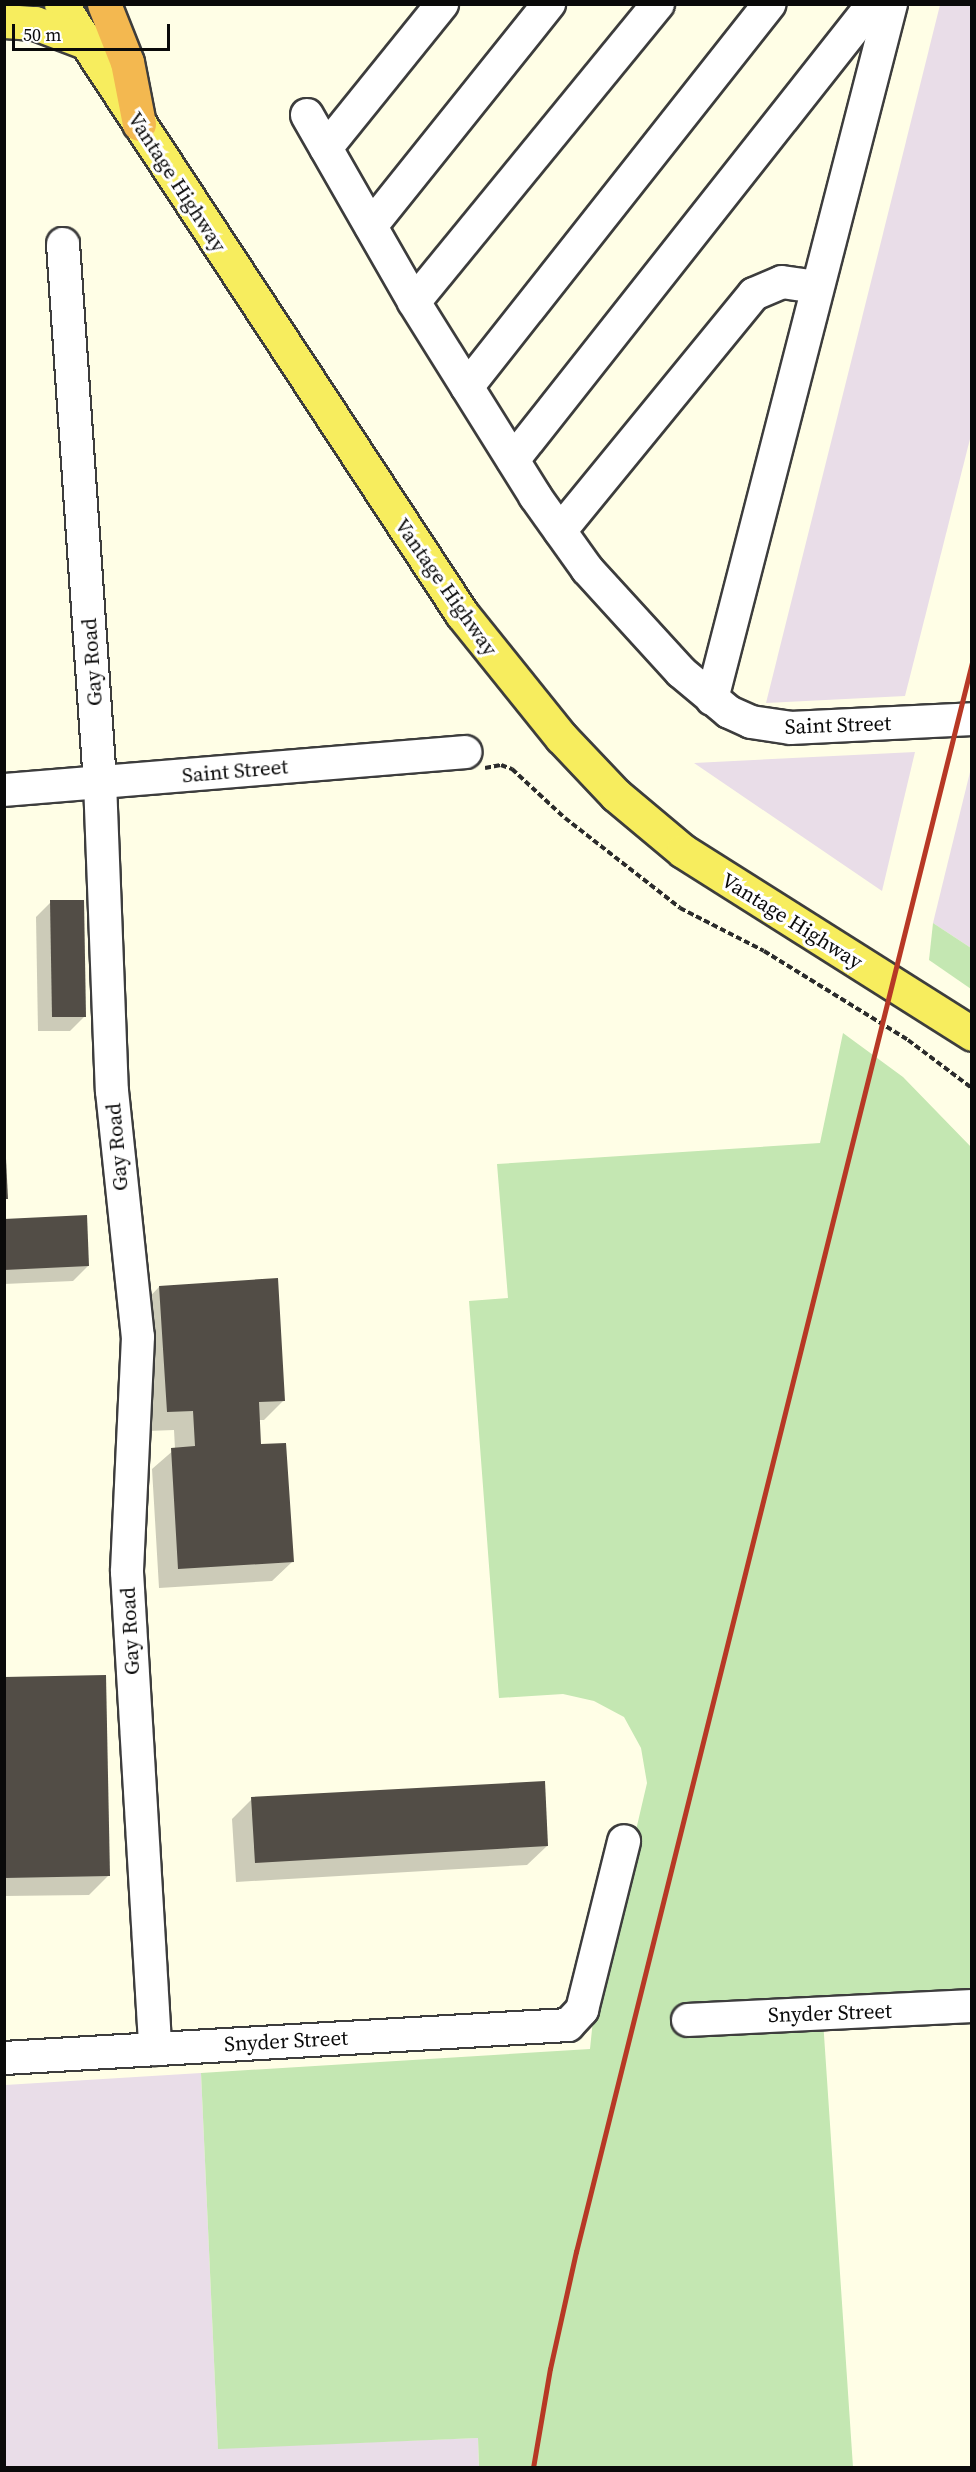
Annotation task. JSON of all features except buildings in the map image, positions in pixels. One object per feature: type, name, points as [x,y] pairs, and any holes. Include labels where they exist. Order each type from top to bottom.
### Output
[{"type":"highway","points":[[104,4],[127,62],[139,124]]},
{"type":"main road","name":"Vantage Highway","points":[[61,4],[462,614],[561,737],[616,795],[684,851],[972,1034]]},
{"type":"main road","points":[[4,21],[35,23],[85,42]]},
{"type":"street","points":[[326,148],[442,4]]},
{"type":"street","points":[[371,226],[549,4]]},
{"type":"street","points":[[414,302],[658,4]]},
{"type":"street","points":[[467,387],[770,4]]},
{"type":"street","points":[[513,460],[873,4]]},
{"type":"street","points":[[712,699],[816,287],[867,104],[891,4]]},
{"type":"street","name":"Saint Street","points":[[307,115],[414,302],[560,531],[635,625],[712,699],[729,712],[775,727],[972,719]]},
{"type":"street","name":"Gay Road","points":[[63,244],[100,782],[112,1091],[138,1337],[127,1572],[155,2049]]},
{"type":"street","points":[[560,531],[754,294],[782,282],[816,287]]},
{"type":"street","name":"Saint Street","points":[[4,790],[465,752]]},
{"type":"street","name":"Snyder Street","points":[[4,2058],[568,2025],[582,2010],[624,1841]]},
{"type":"street","name":"Snyder Street","points":[[688,2020],[972,2006]]},
{"type":"path","points":[[465,752],[478,769],[501,765],[512,770],[565,818],[680,908],[764,951],[908,1040],[972,1088]]},
{"type":"shaded area","points":[[940,5],[971,5],[971,435],[905,696],[766,703]]},
{"type":"shaded area","points":[[915,752],[882,891],[694,763]]},
{"type":"shaded area","points":[[971,768],[971,948],[933,923]]},
{"type":"shaded area","points":[[201,2073],[218,2448],[478,2438],[479,2468],[5,2468],[5,2085]]},
{"type":"green space","points":[[933,923],[971,948],[971,989],[929,960]]},
{"type":"green space","points":[[843,1033],[903,1077],[972,1148],[971,1995],[822,2005],[853,2467],[479,2467],[478,2438],[218,2449],[201,2073],[590,2049],[594,2010],[647,1783],[641,1748],[624,1717],[594,1701],[563,1694],[499,1698],[469,1301],[508,1298],[497,1164],[820,1143]]},
{"type":"railway","points":[[533,2468],[550,2369],[576,2252],[972,663]]}]
